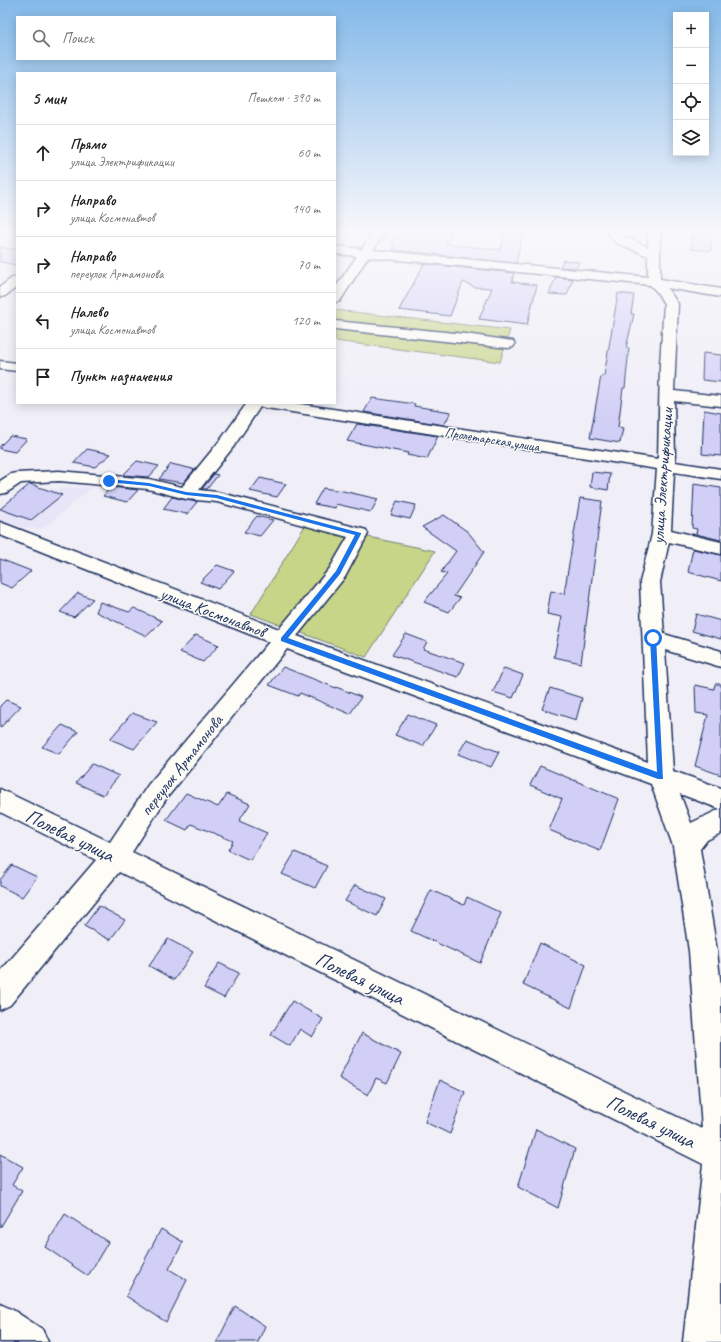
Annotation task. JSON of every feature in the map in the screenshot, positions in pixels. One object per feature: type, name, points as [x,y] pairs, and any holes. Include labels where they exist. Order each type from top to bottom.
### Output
[{"type":"street","name":"улица Электрификации","points":[[665,295],[671,304],[666,466],[662,534],[650,582],[661,777],[686,846],[703,951],[721,1155],[702,1342]]},
{"type":"street","points":[[707,295],[718,299]]},
{"type":"street","points":[[336,326],[436,334],[508,344]]},
{"type":"street","points":[[0,365],[16,367]]},
{"type":"street","points":[[667,395],[721,401]]},
{"type":"street","points":[[0,490],[17,478],[59,476],[149,484],[186,494],[228,442],[254,404]]},
{"type":"street","name":"Пролетарская улица","points":[[269,404],[721,474]]},
{"type":"street","name":"переулок Артамонова","points":[[0,995],[115,857],[157,792],[338,572],[359,534],[217,497],[186,494]]},
{"type":"street","name":"улица Космонавтов","points":[[0,528],[283,639],[721,799]]},
{"type":"street","points":[[662,534],[721,548]]},
{"type":"street","points":[[653,638],[721,659]]},
{"type":"street","name":"Полевая улица","points":[[0,800],[721,1155]]},
{"type":"street","points":[[686,846],[698,832],[721,820]]},
{"type":"street","points":[[0,1323],[29,1342]]},
{"type":"shaded area","points":[[94,486],[42,529],[0,525],[0,514],[25,492]]},
{"type":"green space","points":[[336,310],[510,330],[500,362],[336,341]]},
{"type":"green space","points":[[306,524],[435,551],[366,657],[251,614]]},
{"type":"building","points":[[407,295],[458,295],[450,316],[399,310]]},
{"type":"building","points":[[489,295],[535,295],[527,325],[479,319]]},
{"type":"building","points":[[618,295],[634,295],[631,314],[634,314],[626,348],[629,348],[625,388],[623,388],[618,427],[623,428],[620,443],[590,438],[601,376],[604,376]]},
{"type":"building","points":[[703,353],[721,355],[721,382],[702,380]]},
{"type":"building","points":[[372,398],[415,404],[414,406],[451,412],[444,425],[364,412]]},
{"type":"building","points":[[704,410],[721,413],[721,456],[702,454]]},
{"type":"building","points":[[357,424],[438,436],[427,459],[407,455],[408,453],[347,441]]},
{"type":"building","points":[[10,436],[27,439],[15,452],[0,449],[0,446]]},
{"type":"building","points":[[87,449],[111,454],[95,467],[74,463]]},
{"type":"building","points":[[137,461],[159,466],[149,477],[123,475]]},
{"type":"building","points":[[171,464],[194,470],[183,483],[159,479]]},
{"type":"building","points":[[592,472],[610,474],[608,490],[590,487]]},
{"type":"building","points":[[214,474],[218,475],[207,489],[202,489]]},
{"type":"building","points":[[260,478],[286,484],[277,497],[250,491]]},
{"type":"building","points":[[30,484],[62,495],[31,520],[0,509]]},
{"type":"building","points":[[694,484],[721,488],[721,540],[696,534],[697,529],[692,528]]},
{"type":"building","points":[[111,487],[138,490],[127,502],[103,496]]},
{"type":"building","points":[[323,488],[378,499],[371,512],[336,504],[335,508],[314,504]]},
{"type":"building","points":[[172,497],[197,502],[187,514],[163,509]]},
{"type":"building","points":[[580,498],[602,501],[581,663],[554,657],[562,617],[547,614],[551,591],[564,594]]},
{"type":"building","points":[[397,501],[416,505],[410,519],[391,515]]},
{"type":"building","points":[[444,515],[468,532],[484,552],[454,596],[460,598],[449,612],[424,602],[447,574],[441,572],[456,551],[422,527]]},
{"type":"building","points":[[257,516],[273,520],[260,536],[244,532]]},
{"type":"building","points":[[693,549],[721,555],[721,581],[688,572]]},
{"type":"building","points":[[0,559],[31,571],[12,588],[0,583]]},
{"type":"building","points":[[217,565],[234,571],[218,589],[200,582]]},
{"type":"building","points":[[78,593],[93,599],[74,617],[60,612]]},
{"type":"building","points":[[100,602],[129,612],[134,608],[162,621],[147,636],[96,612]]},
{"type":"building","points":[[696,614],[721,621],[721,639],[692,631]]},
{"type":"building","points":[[406,634],[427,642],[423,649],[465,663],[458,677],[392,655]]},
{"type":"building","points":[[196,635],[219,645],[203,662],[180,652]]},
{"type":"building","points":[[283,667],[361,697],[350,714],[300,693],[298,696],[269,685]]},
{"type":"building","points":[[504,668],[523,675],[513,698],[493,692]]},
{"type":"building","points":[[715,684],[721,684],[721,775],[695,766],[708,715],[696,713],[695,685],[714,689]]},
{"type":"building","points":[[550,688],[582,698],[576,720],[542,709]]},
{"type":"building","points":[[6,700],[21,706],[0,728],[0,706]]},
{"type":"building","points":[[132,713],[157,722],[134,749],[110,739]]},
{"type":"building","points":[[408,714],[436,725],[423,746],[395,735]]},
{"type":"building","points":[[62,725],[78,732],[59,754],[42,747]]},
{"type":"building","points":[[467,739],[499,752],[491,767],[458,754]]},
{"type":"building","points":[[92,764],[119,776],[103,795],[76,783]]},
{"type":"building","points":[[540,766],[619,799],[600,851],[549,830],[562,799],[530,785]]},
{"type":"building","points":[[186,793],[218,807],[227,794],[250,804],[239,821],[267,833],[250,860],[228,850],[233,841],[191,824],[187,830],[166,820]]},
{"type":"building","points":[[295,852],[327,866],[315,888],[282,874]]},
{"type":"building","points":[[12,865],[37,877],[22,897],[0,886],[0,880]]},
{"type":"building","points":[[355,885],[386,899],[377,916],[345,901]]},
{"type":"building","points":[[431,890],[464,905],[467,897],[501,913],[480,963],[411,931]]},
{"type":"building","points":[[99,906],[125,920],[110,940],[84,926]]},
{"type":"building","points":[[168,939],[193,952],[174,980],[149,966]]},
{"type":"building","points":[[540,943],[586,965],[571,1008],[523,985]]},
{"type":"building","points":[[219,963],[239,973],[224,998],[204,988]]},
{"type":"building","points":[[292,1001],[323,1019],[312,1037],[300,1029],[290,1046],[271,1035]]},
{"type":"building","points":[[362,1033],[401,1054],[387,1083],[376,1078],[368,1095],[339,1078]]},
{"type":"building","points":[[440,1080],[465,1092],[450,1134],[425,1122]]},
{"type":"building","points":[[536,1129],[575,1149],[558,1208],[518,1187]]},
{"type":"building","points":[[0,1154],[23,1167],[12,1185],[22,1191],[0,1228]]},
{"type":"building","points":[[65,1214],[108,1242],[88,1276],[45,1247]]},
{"type":"building","points":[[161,1229],[183,1242],[169,1269],[187,1280],[166,1322],[126,1296]]},
{"type":"building","points":[[235,1306],[265,1326],[258,1342],[217,1342]]},
{"type":"route","points":[[109,481],[149,484],[186,494],[217,497],[359,534],[338,572],[283,639],[661,777],[653,638]]}]
